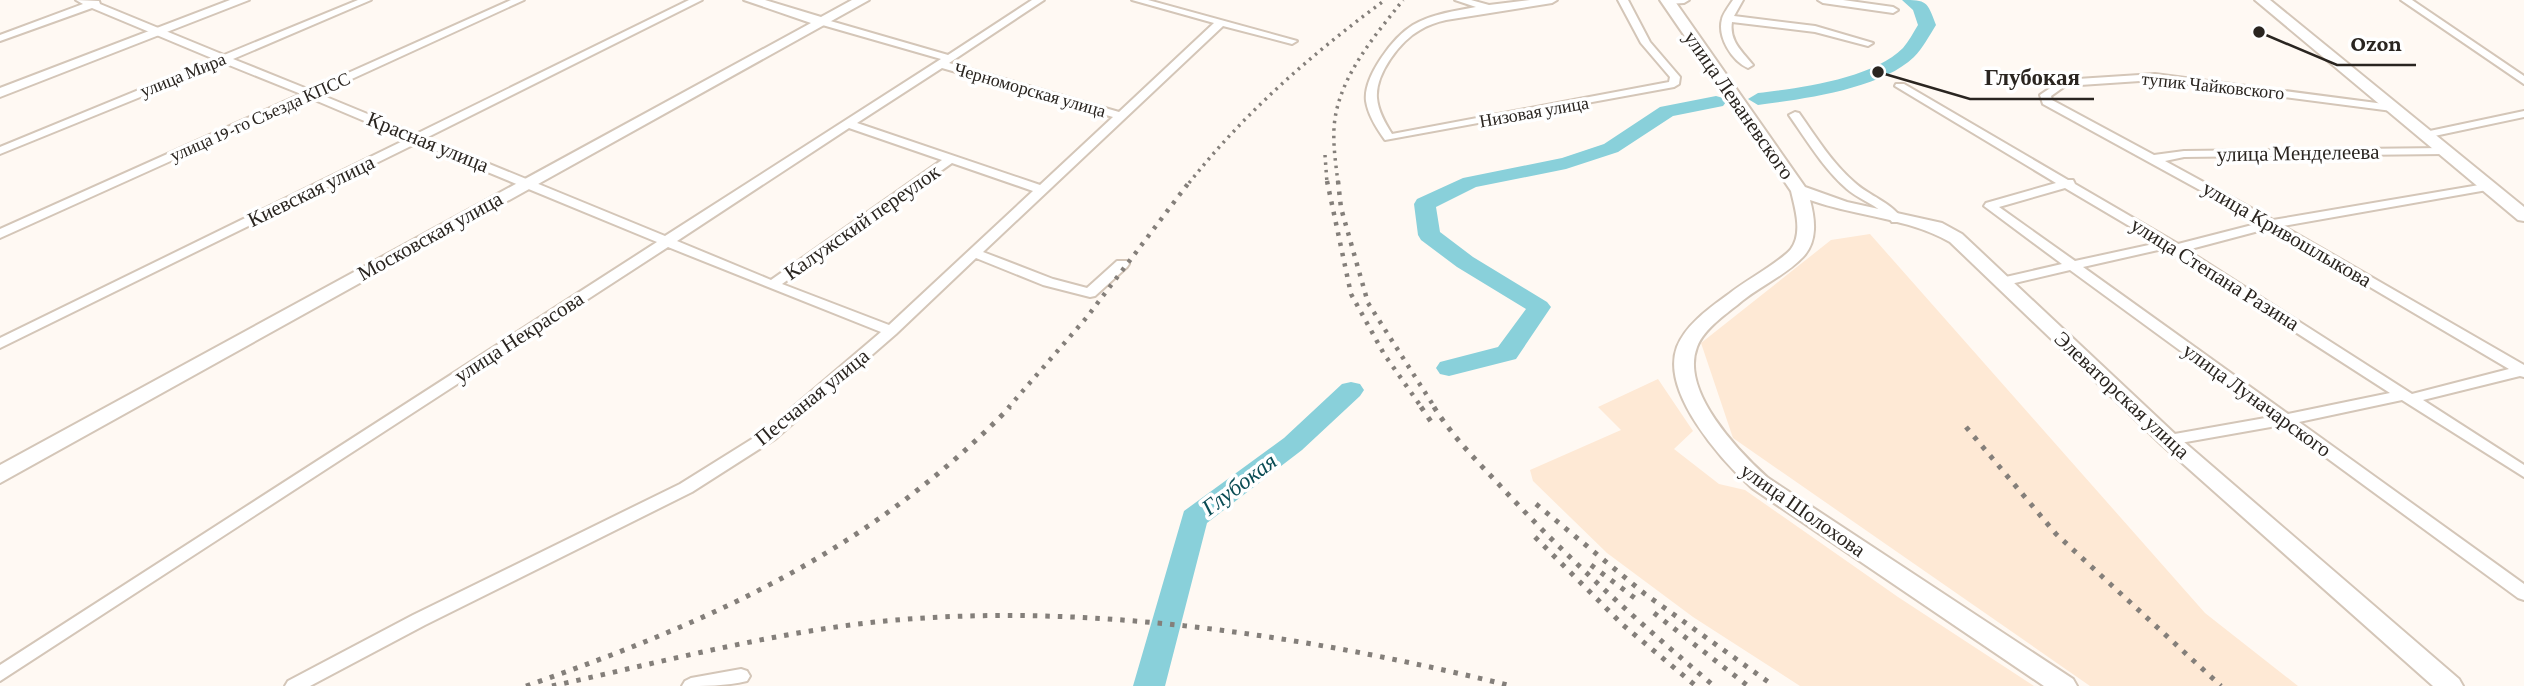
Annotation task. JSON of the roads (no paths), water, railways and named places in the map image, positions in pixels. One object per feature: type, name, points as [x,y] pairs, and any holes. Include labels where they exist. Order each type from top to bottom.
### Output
[{"type":"street","points":[[0,93],[242,0]]},
{"type":"street","name":"улица Мира","points":[[0,151],[366,0]]},
{"type":"street","name":"улица 19-го Съезда КПСС","points":[[0,234],[519,0]]},
{"type":"street","name":"Киевская улица","points":[[0,344],[697,0]]},
{"type":"street","name":"Черноморская улица","points":[[751,0],[1121,116]]},
{"type":"street","name":"Московская улица","points":[[0,475],[862,0]]},
{"type":"street","name":"улица Некрасова","points":[[0,674],[1039,0]]},
{"type":"street","points":[[1137,0],[1292,41]]},
{"type":"street","points":[[1460,0],[1490,8],[1552,0]]},
{"type":"street","name":"улица Леваневского","points":[[1623,0],[1646,43],[1677,80]]},
{"type":"street","points":[[1667,1],[1684,0]]},
{"type":"street","name":"улица Леваневского","points":[[1738,0],[1724,24],[1728,41],[1748,65]]},
{"type":"street","points":[[1823,0],[1894,10]]},
{"type":"street","points":[[2262,0],[2524,216]]},
{"type":"street","points":[[2406,0],[2524,82]]},
{"type":"street","points":[[0,38],[92,1]]},
{"type":"street","name":"Красная улица","points":[[92,1],[223,59],[772,285],[891,331]]},
{"type":"street","name":"улица Леваневского","points":[[1667,1],[1799,191],[1807,231],[1805,242],[1797,253]]},
{"type":"street","name":"Низовая улица","points":[[1490,8],[1426,22],[1395,46],[1374,78],[1370,102],[1389,138],[1656,90],[1668,87],[1677,80]]},
{"type":"street","points":[[1726,18],[1815,29],[1868,43]]},
{"type":"street","name":"Песчаная улица","points":[[293,686],[419,620],[686,488],[770,435],[891,331],[1221,22]]},
{"type":"street","name":"тупик Чайковского","points":[[2047,102],[2045,95],[2062,83],[2155,76],[2392,108]]},
{"type":"street","name":"улица Степана Разина","points":[[1900,86],[2069,183],[2173,247],[2524,472]]},
{"type":"street","name":"улица Кривошлыкова","points":[[2047,102],[2272,224],[2523,371]]},
{"type":"street","points":[[2425,135],[2524,114]]},
{"type":"street","name":"Элеваторская улица","points":[[1795,115],[1846,181],[1860,194],[1892,212],[1896,219],[1947,231],[2169,440],[2450,686]]},
{"type":"street","points":[[848,124],[1042,190]]},
{"type":"street","name":"улица Менделеева","points":[[2153,159],[2184,155],[2444,151]]},
{"type":"street","name":"Калужский переулок","points":[[772,285],[951,159]]},
{"type":"street","name":"улица Луначарского","points":[[2069,183],[1990,206],[2524,593]]},
{"type":"street","points":[[2001,282],[2272,224],[2487,186]]},
{"type":"street","points":[[1799,191],[1818,200],[1896,219]]},
{"type":"street","name":"улица Шолохова","points":[[1797,253],[1720,311],[1686,348],[1689,386],[1714,435],[1735,461],[1760,483],[2064,686]]},
{"type":"street","points":[[974,254],[1048,282],[1090,293],[1122,264]]},
{"type":"street","points":[[2169,440],[2407,397],[2523,371]]},
{"type":"street","points":[[691,686],[741,676]]},
{"type":"waterway","name":"Глубокая","points":[[1758,99],[1838,84],[1860,78],[1896,62],[1911,50],[1927,25],[1921,7],[1910,0]]},
{"type":"waterway","name":"Глубокая","points":[[1449,368],[1507,353],[1539,307],[1465,262],[1429,235],[1425,204],[1470,182],[1566,163],[1611,148],[1667,111],[1716,102]]},
{"type":"waterway","name":"Глубокая","points":[[1149,686],[1194,518],[1293,444],[1351,390]]},
{"type":"railway","points":[[1189,183],[1233,132],[1281,85],[1385,0]]},
{"type":"railway","points":[[1338,183],[1334,128],[1342,93],[1359,60],[1403,0]]},
{"type":"railway","points":[[1325,155],[1327,183]]},
{"type":"railway","points":[[1008,408],[1087,317],[1190,181]]},
{"type":"railway","points":[[1327,181],[1351,294],[1384,354],[1422,408]]},
{"type":"railway","points":[[1338,181],[1341,208],[1368,303],[1435,408]]},
{"type":"railway","points":[[526,686],[661,635],[786,576],[845,541],[902,502],[957,458],[1010,407]]},
{"type":"railway","points":[[1421,407],[1432,423]]},
{"type":"railway","points":[[1434,407],[1468,451],[1581,568],[1714,686]]},
{"type":"railway","points":[[1966,427],[2056,534],[2221,686]]},
{"type":"railway","points":[[1536,504],[1645,594],[1774,686]]},
{"type":"railway","points":[[1535,537],[1623,625],[1696,686]]},
{"type":"railway","points":[[1591,565],[1636,599]]},
{"type":"railway","points":[[1654,613],[1748,686]]},
{"type":"railway","points":[[552,686],[819,629],[939,617],[1021,616],[1104,619],[1270,637],[1352,651],[1512,686]]},
{"type":"place","name":"Ozon","points":[[2259,32]]},
{"type":"place","name":"Глубокая","points":[[1878,72]]}]
